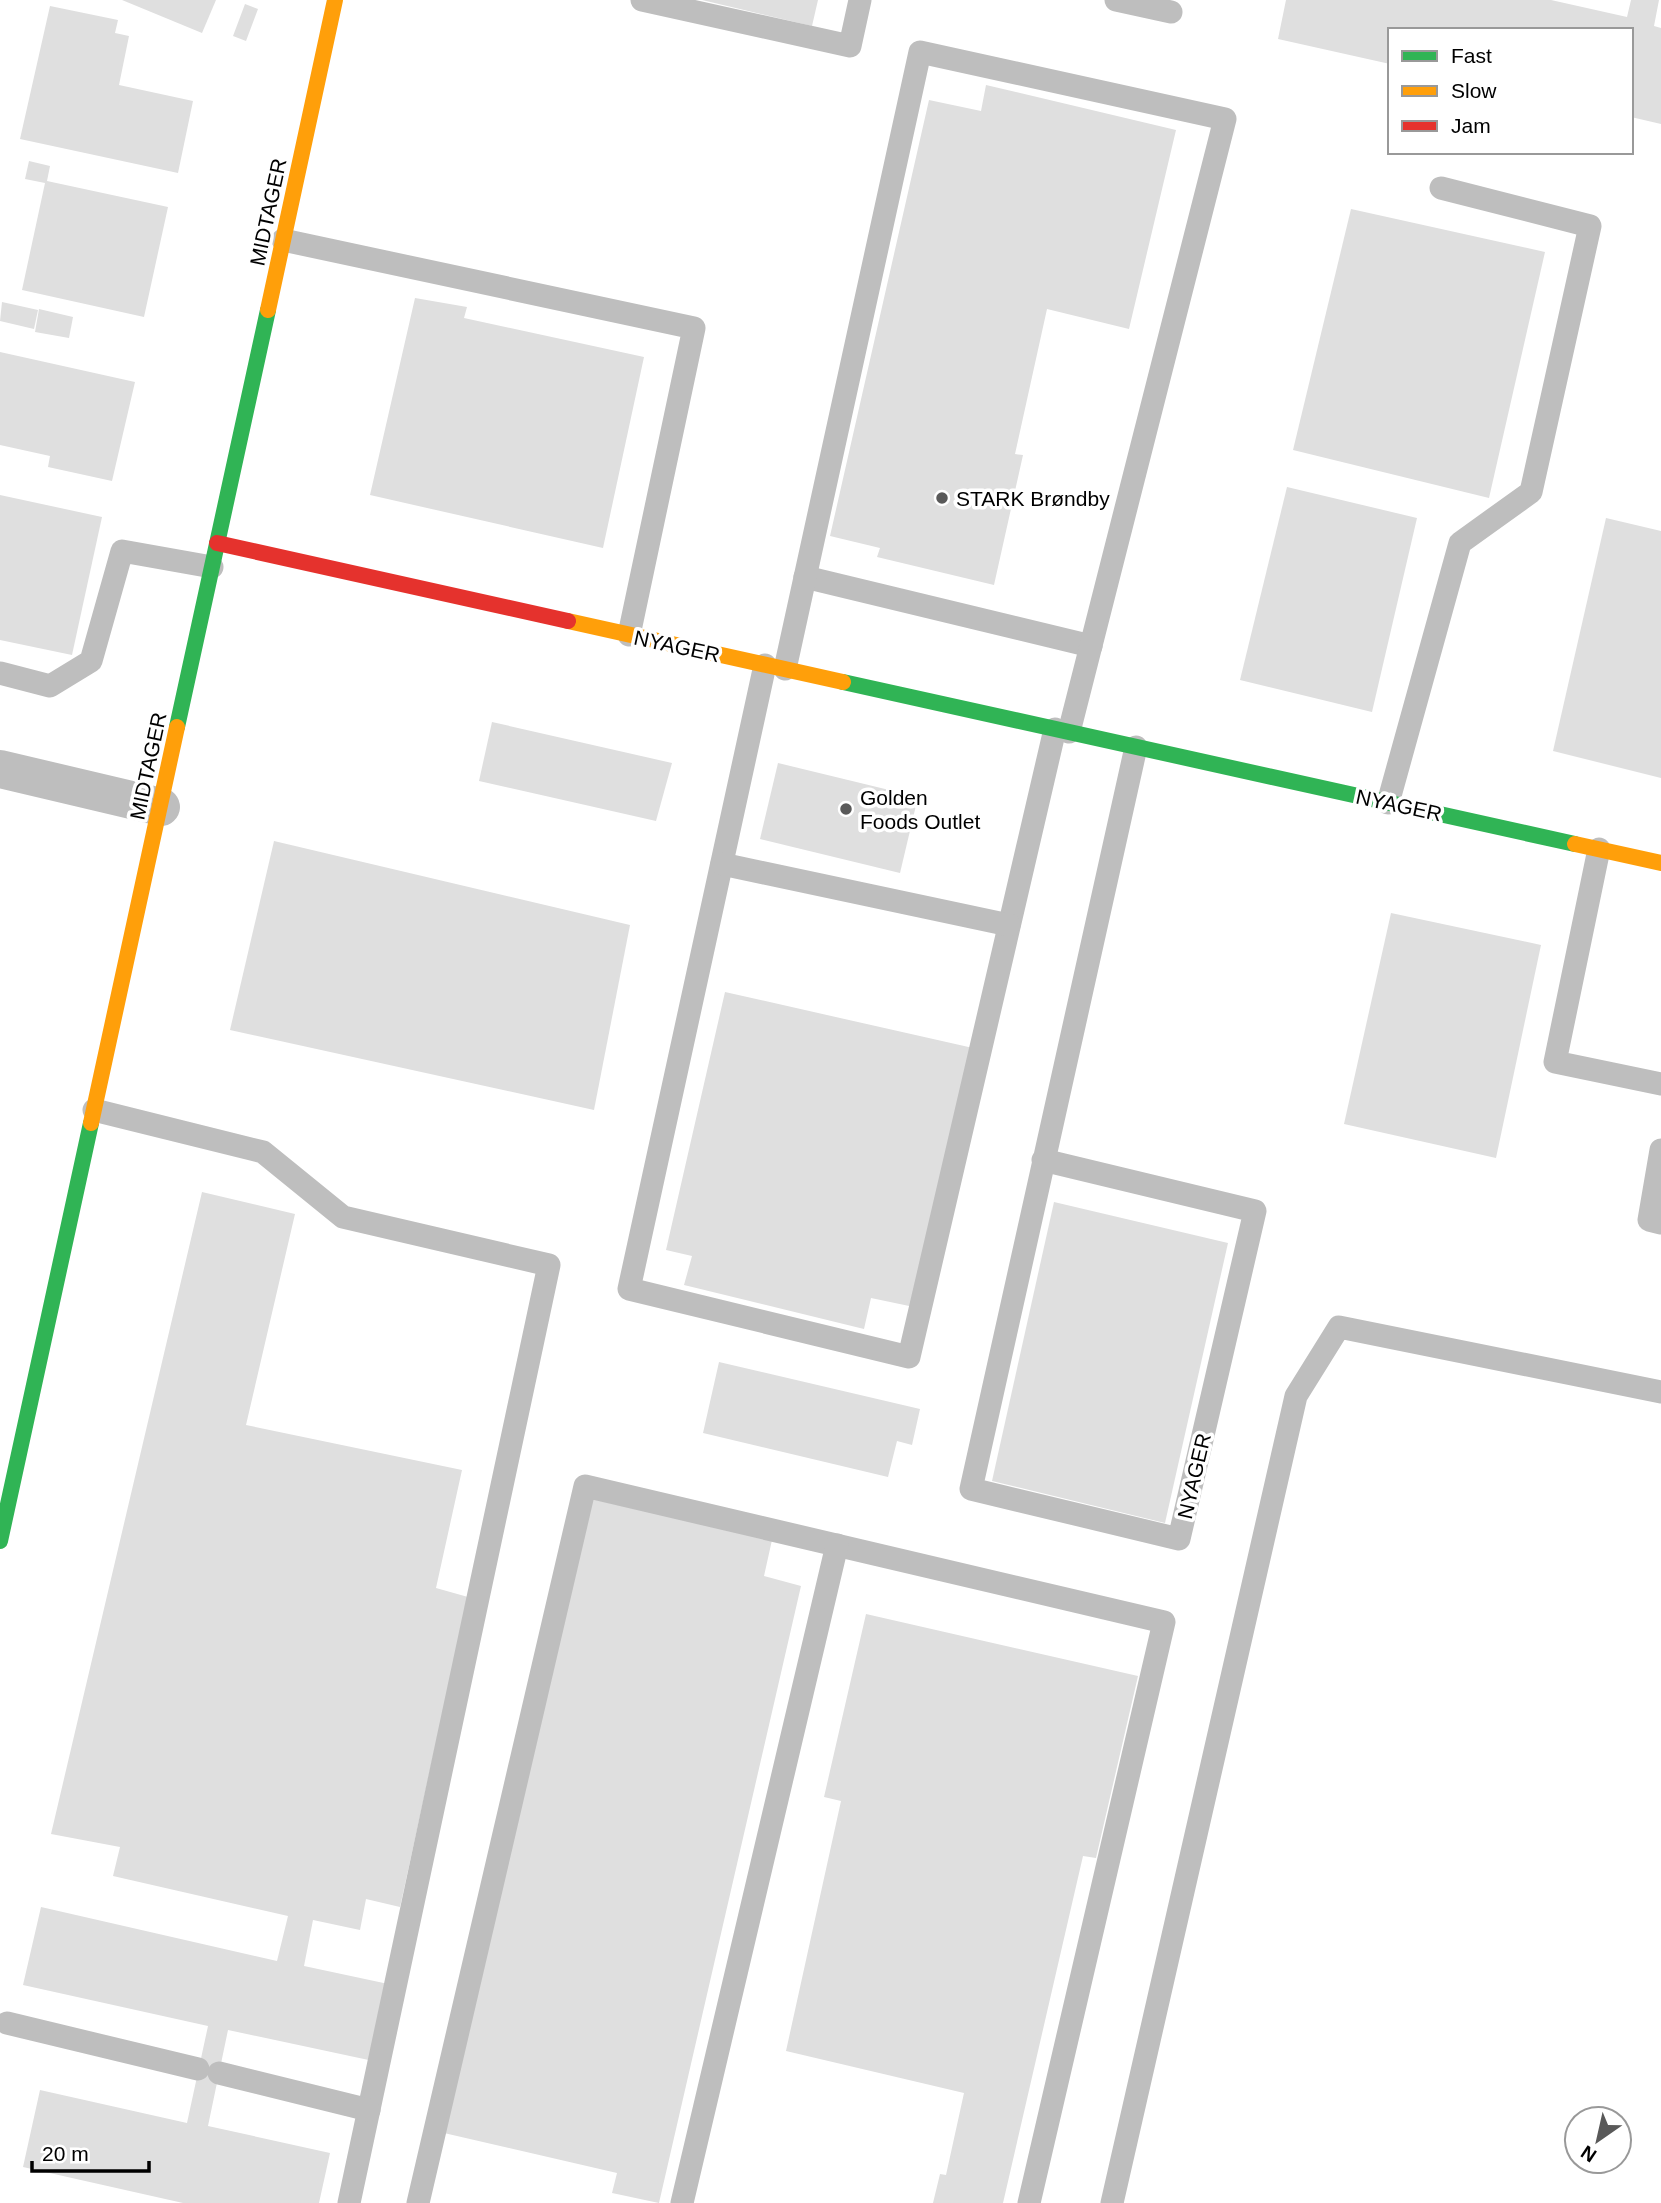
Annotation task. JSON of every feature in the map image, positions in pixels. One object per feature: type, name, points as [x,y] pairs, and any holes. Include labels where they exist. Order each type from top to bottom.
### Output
[{"type":"street","name":"MIDTAGER","points":[[0,1541],[335,0]]},
{"type":"street","name":"NYAGER","points":[[217,543],[1661,863]]},
{"type":"street","points":[[0,769],[161,807]]},
{"type":"lane","points":[[642,0],[850,46],[860,0]]},
{"type":"lane","points":[[1116,0],[1171,12]]},
{"type":"lane","points":[[920,52],[1225,119],[1091,646],[1062,731],[1009,925],[909,1357],[629,1289],[722,864],[775,667],[805,577],[920,52]]},
{"type":"lane","points":[[1388,803],[1460,543],[1531,492],[1590,226],[1441,188]]},
{"type":"lane","points":[[283,240],[694,328],[629,635]]},
{"type":"lane","points":[[0,673],[50,686],[91,661],[122,551],[212,567]]},
{"type":"lane","points":[[805,577],[1091,646]]},
{"type":"lane","name":"NYAGER","points":[[1043,1160],[1255,1211],[1179,1539],[971,1489],[1043,1160],[1136,747]]},
{"type":"lane","points":[[1599,849],[1555,1062],[1661,1084]]},
{"type":"lane","points":[[722,864],[1009,925]]},
{"type":"lane","points":[[94,1110],[263,1152],[343,1217],[549,1265],[349,2203]]},
{"type":"lane","points":[[1661,1150],[1649,1220],[1661,1223]]},
{"type":"lane","points":[[1112,2203],[1296,1396],[1339,1327],[1661,1392]]},
{"type":"lane","points":[[418,2203],[584,1486],[1164,1622],[1029,2203]]},
{"type":"lane","points":[[682,2203],[837,1545]]},
{"type":"lane","points":[[7,2022],[369,2110]]},
{"type":"building","points":[[122,0],[216,0],[202,33]]},
{"type":"building","points":[[702,0],[818,0],[812,26]]},
{"type":"building","points":[[1286,0],[1551,0],[1627,17],[1631,0],[1659,0],[1654,26],[1661,28],[1661,124],[1633,117],[1633,28],[1388,28],[1388,64],[1278,39]]},
{"type":"building","points":[[245,4],[258,9],[246,41],[233,36]]},
{"type":"building","points":[[50,6],[118,20],[115,33],[129,36],[119,85],[193,101],[178,173],[20,139]]},
{"type":"building","points":[[986,85],[1176,130],[1129,329],[1047,309],[1015,454],[1023,455],[994,585],[877,557],[880,548],[830,536],[929,100],[981,111]]},
{"type":"building","points":[[29,161],[50,166],[47,181],[168,207],[144,317],[22,290],[45,183],[25,179]]},
{"type":"building","points":[[1351,209],[1545,252],[1489,498],[1293,450]]},
{"type":"building","points":[[415,298],[467,307],[464,318],[644,357],[603,548],[370,495]]},
{"type":"building","points":[[2,302],[38,310],[34,329],[0,321]]},
{"type":"building","points":[[39,309],[73,317],[69,338],[35,332]]},
{"type":"building","points":[[0,352],[135,382],[112,481],[48,467],[50,456],[0,445]]},
{"type":"building","points":[[1287,487],[1417,518],[1372,712],[1240,680]]},
{"type":"building","points":[[0,495],[102,517],[72,655],[0,640]]},
{"type":"building","points":[[1606,518],[1661,531],[1661,778],[1553,751]]},
{"type":"building","points":[[492,722],[672,763],[656,821],[479,781]]},
{"type":"building","points":[[778,763],[918,797],[900,873],[760,839]]},
{"type":"building","points":[[274,841],[630,925],[594,1110],[230,1030]]},
{"type":"building","points":[[1391,913],[1541,945],[1496,1158],[1344,1124]]},
{"type":"building","points":[[725,992],[973,1048],[914,1307],[871,1298],[864,1329],[684,1285],[692,1256],[666,1250]]},
{"type":"building","points":[[202,1192],[295,1214],[246,1425],[462,1470],[436,1588],[468,1597],[400,1907],[366,1899],[360,1930],[313,1920],[304,1966],[393,1985],[378,2062],[228,2030],[208,2126],[330,2153],[319,2203],[183,2203],[23,2167],[40,2090],[187,2123],[208,2026],[23,1985],[41,1907],[277,1961],[288,1916],[113,1876],[120,1847],[51,1834]]},
{"type":"building","points":[[1054,1202],[1228,1243],[1165,1523],[992,1481]]},
{"type":"building","points":[[719,1362],[920,1409],[912,1445],[897,1441],[888,1477],[703,1433]]},
{"type":"building","points":[[588,1498],[772,1540],[764,1576],[801,1586],[659,2203],[612,2193],[617,2173],[444,2133]]},
{"type":"building","points":[[866,1614],[1138,1676],[1096,1858],[1083,1856],[1003,2203],[933,2203],[940,2174],[946,2175],[964,2093],[786,2051],[841,1801],[824,1797]]},
{"type":"traffic: fast","points":[[177,727],[268,310]]},
{"type":"traffic: fast","points":[[843,682],[1575,844]]},
{"type":"traffic: fast","points":[[0,1541],[91,1123]]},
{"type":"traffic: slow","points":[[268,310],[335,0]]},
{"type":"traffic: slow","points":[[568,621],[843,682]]},
{"type":"traffic: slow","points":[[91,1123],[177,727]]},
{"type":"traffic: slow","points":[[1575,844],[1661,863]]},
{"type":"traffic: jam","points":[[217,543],[568,621]]},
{"type":"place","name":"STARK Brøndby","points":[[942,498]]},
{"type":"place","name":"Golden Foods Outlet","points":[[846,809]]}]
